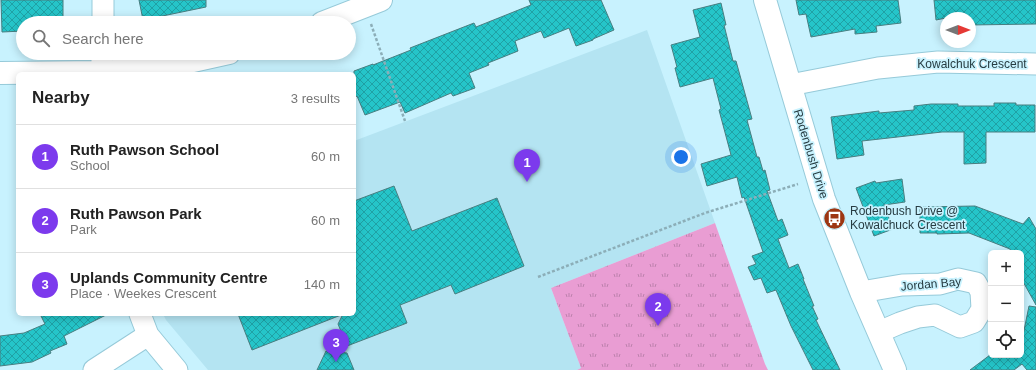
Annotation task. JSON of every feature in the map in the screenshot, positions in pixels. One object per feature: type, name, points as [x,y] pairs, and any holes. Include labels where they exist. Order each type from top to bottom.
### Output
[{"type":"street","points":[[102,16],[103,0]]},
{"type":"street","name":"Rodenbush Drive","points":[[765,0],[824,199],[895,370]]},
{"type":"street","points":[[340,16],[373,3]]},
{"type":"street","points":[[0,73],[102,66],[166,67],[198,60]]},
{"type":"street","name":"Kowalchuk Crescent","points":[[790,85],[878,68],[938,62],[1036,64]]},
{"type":"street","name":"Jordan Bay","points":[[862,292],[902,285],[940,284],[958,279],[976,283],[981,292],[982,309],[974,322],[960,326],[934,315],[918,317],[879,332]]},
{"type":"street","points":[[141,316],[148,335],[177,370]]},
{"type":"street","points":[[94,370],[148,335]]},
{"type":"path","points":[[373,3],[405,121]]},
{"type":"path","points":[[538,277],[705,213],[818,178]]},
{"type":"shaded area","points":[[647,30],[715,223],[551,288],[581,368],[577,370],[208,370],[164,316],[356,316],[356,140]]},
{"type":"green space","points":[[715,223],[768,370],[577,370],[581,368],[551,288]]},
{"type":"building","points":[[1,0],[63,0],[63,16],[16,16],[16,31],[2,32]]},
{"type":"building","points":[[139,0],[206,0],[206,7],[162,16],[142,16]]},
{"type":"building","points":[[529,0],[601,0],[614,30],[576,46],[569,28],[544,38],[541,31],[515,41],[518,51],[488,63],[489,65],[469,73],[475,88],[453,96],[451,93],[405,113],[400,102],[365,115],[357,96],[356,97],[356,72],[354,71],[411,50],[410,48],[474,23],[476,27],[531,5]]},
{"type":"building","points":[[796,0],[898,0],[901,23],[876,26],[877,32],[855,34],[855,29],[811,37],[806,14],[799,15]]},
{"type":"building","points":[[934,0],[1036,0],[1036,24],[976,25],[976,12],[940,12],[940,19],[936,20]]},
{"type":"building","points":[[721,3],[726,25],[724,25],[733,61],[736,61],[752,119],[747,120],[757,157],[759,157],[763,171],[765,170],[770,190],[767,191],[778,221],[782,219],[788,235],[778,239],[789,268],[798,264],[814,306],[812,306],[818,319],[816,320],[840,370],[813,370],[791,326],[776,290],[767,293],[761,278],[754,280],[748,267],[756,264],[752,256],[763,252],[744,197],[742,198],[737,177],[707,186],[701,164],[731,155],[719,110],[721,109],[713,78],[680,87],[675,68],[677,67],[671,45],[700,37],[693,10]]},
{"type":"building","points":[[994,103],[1035,105],[1035,132],[986,132],[986,163],[964,164],[964,132],[942,132],[862,141],[864,155],[837,159],[831,117],[879,111],[879,113],[914,110],[914,106],[931,104],[994,106]]},
{"type":"building","points":[[902,179],[905,202],[884,205],[893,229],[874,236],[856,188],[875,181],[876,183]]},
{"type":"building","points":[[394,186],[412,231],[497,198],[524,266],[455,294],[451,285],[400,305],[407,323],[347,346],[338,324],[342,316],[356,316],[356,200]]},
{"type":"building","points":[[975,206],[1023,224],[1029,217],[1036,229],[1036,305],[1024,283],[1024,250],[1010,250],[969,233],[920,233],[920,207]]},
{"type":"building","points":[[1029,306],[1036,307],[1036,370],[1027,370],[1022,364],[1014,370],[970,370],[988,356],[988,358],[1024,358],[1024,330]]},
{"type":"building","points":[[41,316],[104,316],[64,336],[67,344],[50,351],[51,353],[32,362],[0,366],[0,336],[24,333],[45,324]]},
{"type":"building","points":[[239,316],[338,316],[252,350]]},
{"type":"building","points":[[326,351],[347,353],[354,370],[317,370]]},
{"type":"place","name":"Ruth Pawson School","points":[[527,182]]},
{"type":"place","name":"Rodenbush Drive @ Kowalchuck Crescent","points":[[835,218]]},
{"type":"place","name":"Ruth Pawson Park","points":[[658,326]]},
{"type":"place","name":"Uplands Community Centre","points":[[336,362]]}]
